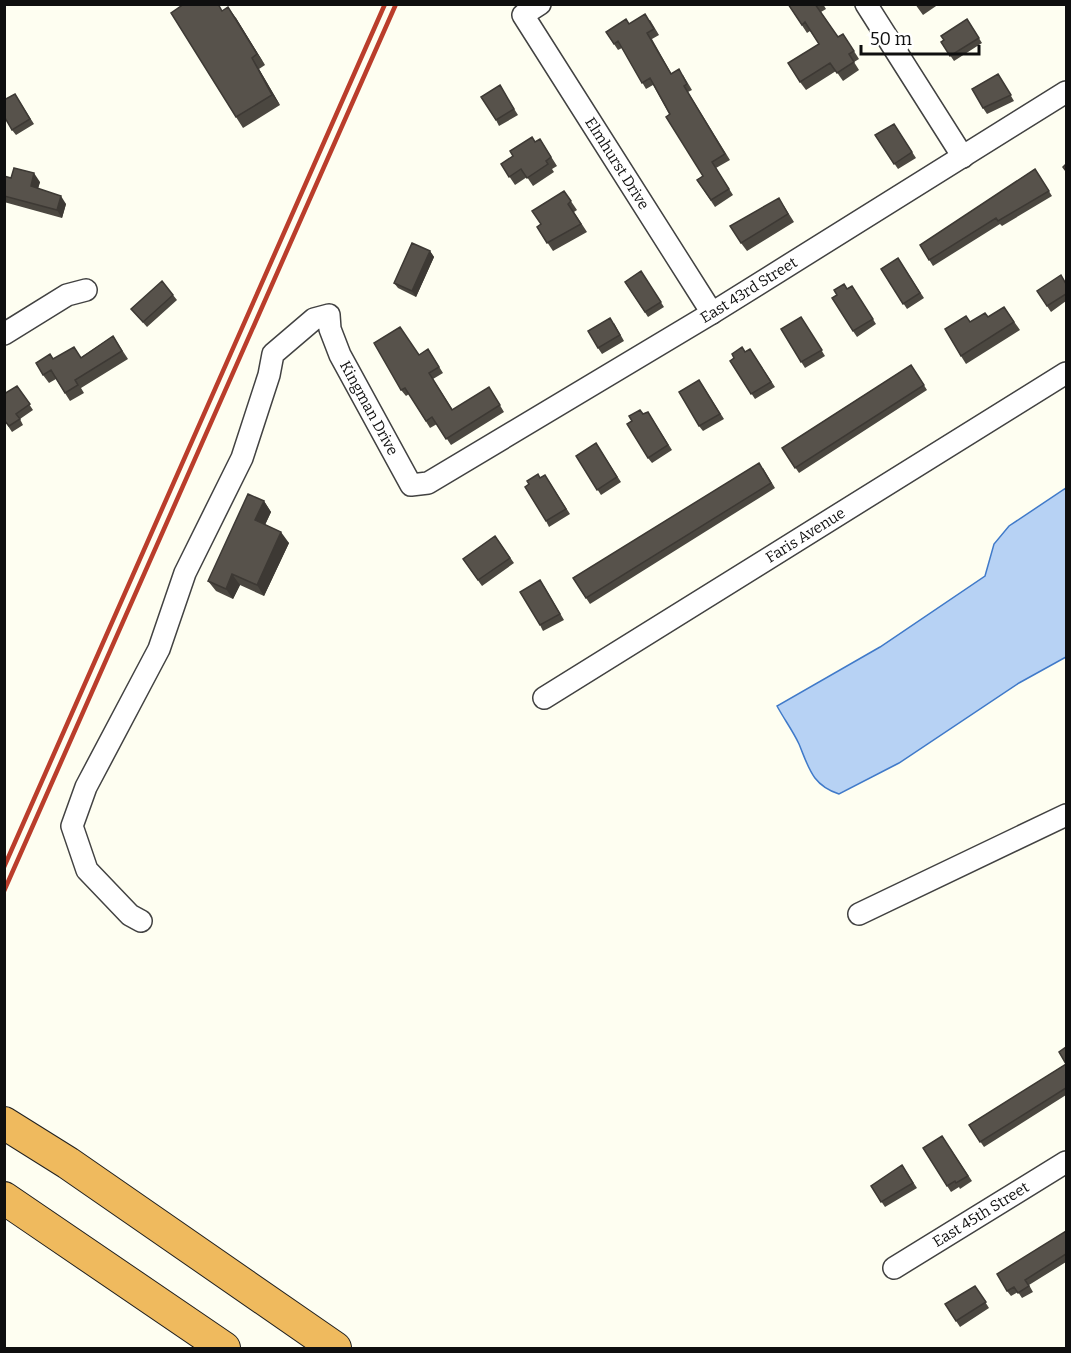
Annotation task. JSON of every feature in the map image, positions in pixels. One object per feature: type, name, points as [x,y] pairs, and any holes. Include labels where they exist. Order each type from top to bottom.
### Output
[{"type":"highway","points":[[4,1105],[68,1163]]},
{"type":"highway","points":[[4,1123],[68,1163],[335,1348]]},
{"type":"highway","points":[[4,1198],[224,1348]]},
{"type":"highway","points":[[4,1212],[138,1290]]},
{"type":"street","points":[[866,4],[963,157]]},
{"type":"street","name":"Elmhurst Drive","points":[[532,10],[712,313]]},
{"type":"street","name":"East 43rd Street","points":[[428,483],[712,313],[1066,92]]},
{"type":"street","points":[[4,334],[67,295],[86,290]]},
{"type":"street","name":"Kingman Drive","points":[[141,921],[130,915],[87,870],[72,826],[91,777],[159,649],[185,573],[242,458],[269,375],[273,354],[314,319],[329,315],[330,329],[340,354],[411,484],[428,483]]},
{"type":"street","name":"Faris Avenue","points":[[544,698],[1066,373]]},
{"type":"street","points":[[859,914],[1066,815]]},
{"type":"street","name":"East 45th Street","points":[[894,1268],[1066,1162]]},
{"type":"water","points":[[1066,488],[1066,657],[1019,683],[899,763],[839,794],[823,786],[813,775],[797,739],[777,706],[880,647],[985,576],[994,544],[1009,526]]},
{"type":"building","points":[[184,4],[218,4],[222,11],[228,7],[257,54],[252,58],[272,95],[236,117],[171,13]]},
{"type":"building","points":[[788,4],[815,4],[838,37],[843,34],[854,51],[849,54],[854,62],[837,73],[830,63],[800,82],[788,63],[819,44],[805,22],[802,25]]},
{"type":"building","points":[[645,14],[654,29],[647,33],[671,74],[679,69],[687,84],[684,86],[725,154],[712,162],[729,189],[711,200],[697,180],[703,176],[666,117],[670,114],[650,78],[642,83],[618,41],[614,44],[606,32],[626,19],[629,24]]},
{"type":"building","points":[[967,19],[979,38],[950,56],[941,42],[944,40],[941,36]]},
{"type":"building","points":[[998,74],[1011,95],[983,108],[972,89]]},
{"type":"building","points":[[500,85],[514,109],[496,120],[481,97]]},
{"type":"building","points":[[15,94],[30,119],[12,130],[4,116],[4,100]]},
{"type":"building","points":[[894,124],[912,152],[894,164],[875,135]]},
{"type":"building","points":[[532,137],[535,142],[540,139],[551,157],[546,161],[548,164],[527,178],[521,169],[509,177],[501,164],[513,156],[510,151]]},
{"type":"building","points":[[14,168],[34,173],[31,186],[61,196],[57,210],[4,196],[4,176],[11,178]]},
{"type":"building","points":[[1035,169],[1049,191],[998,221],[996,218],[929,260],[920,245]]},
{"type":"building","points":[[564,191],[571,201],[568,204],[581,224],[547,243],[537,227],[541,224],[532,211]]},
{"type":"building","points":[[779,198],[788,214],[741,243],[730,226]]},
{"type":"building","points":[[412,243],[430,251],[412,291],[394,283]]},
{"type":"building","points":[[898,258],[920,293],[903,304],[881,269]]},
{"type":"building","points":[[641,271],[661,302],[645,312],[625,282]]},
{"type":"building","points":[[1061,275],[1066,284],[1066,294],[1047,306],[1037,291]]},
{"type":"building","points":[[162,281],[173,295],[143,322],[131,309]]},
{"type":"building","points":[[844,284],[847,289],[852,286],[873,319],[853,331],[832,298],[837,295],[834,290]]},
{"type":"building","points":[[1004,307],[1014,322],[961,356],[945,329],[966,316],[970,322],[985,313],[988,317]]},
{"type":"building","points":[[801,317],[822,350],[801,362],[781,329]]},
{"type":"building","points":[[610,318],[620,335],[598,348],[588,331]]},
{"type":"building","points":[[400,327],[419,355],[428,349],[439,367],[429,373],[452,410],[489,387],[500,405],[446,439],[432,417],[426,421],[405,388],[401,390],[374,343]]},
{"type":"building","points":[[113,336],[122,351],[75,380],[78,385],[65,393],[51,370],[43,375],[36,363],[50,354],[53,359],[74,347],[81,358]]},
{"type":"building","points":[[742,347],[745,352],[750,349],[771,382],[751,394],[730,361],[734,358],[732,354]]},
{"type":"building","points":[[911,365],[924,385],[795,468],[782,448]]},
{"type":"building","points":[[699,380],[720,414],[699,426],[679,392]]},
{"type":"building","points":[[17,386],[30,404],[16,414],[20,419],[9,426],[4,420],[4,394]]},
{"type":"building","points":[[640,410],[643,414],[648,412],[668,445],[648,458],[627,424],[632,421],[629,416]]},
{"type":"building","points":[[596,443],[617,477],[597,490],[576,456]]},
{"type":"building","points":[[759,463],[771,483],[586,598],[573,578]]},
{"type":"building","points":[[538,474],[540,478],[545,475],[566,509],[546,521],[525,487],[529,484],[527,481]]},
{"type":"building","points":[[248,494],[264,501],[255,520],[281,532],[257,585],[232,574],[226,589],[208,581]]},
{"type":"building","points":[[495,536],[510,558],[478,580],[463,559]]},
{"type":"building","points":[[540,580],[560,614],[540,625],[520,592]]},
{"type":"building","points":[[1066,1047],[1066,1064],[1059,1052]]},
{"type":"building","points":[[1066,1064],[1066,1088],[980,1142],[969,1125]]},
{"type":"building","points":[[942,1136],[968,1176],[947,1186],[923,1148]]},
{"type":"building","points":[[902,1165],[913,1183],[881,1202],[871,1186]]},
{"type":"building","points":[[1066,1231],[1066,1254],[1025,1280],[1029,1286],[1018,1293],[1014,1287],[1007,1291],[997,1274]]},
{"type":"building","points":[[975,1286],[986,1302],[956,1321],[945,1304]]},
{"type":"railway","points":[[4,867],[385,4]]},
{"type":"railway","points":[[4,891],[396,4]]}]
